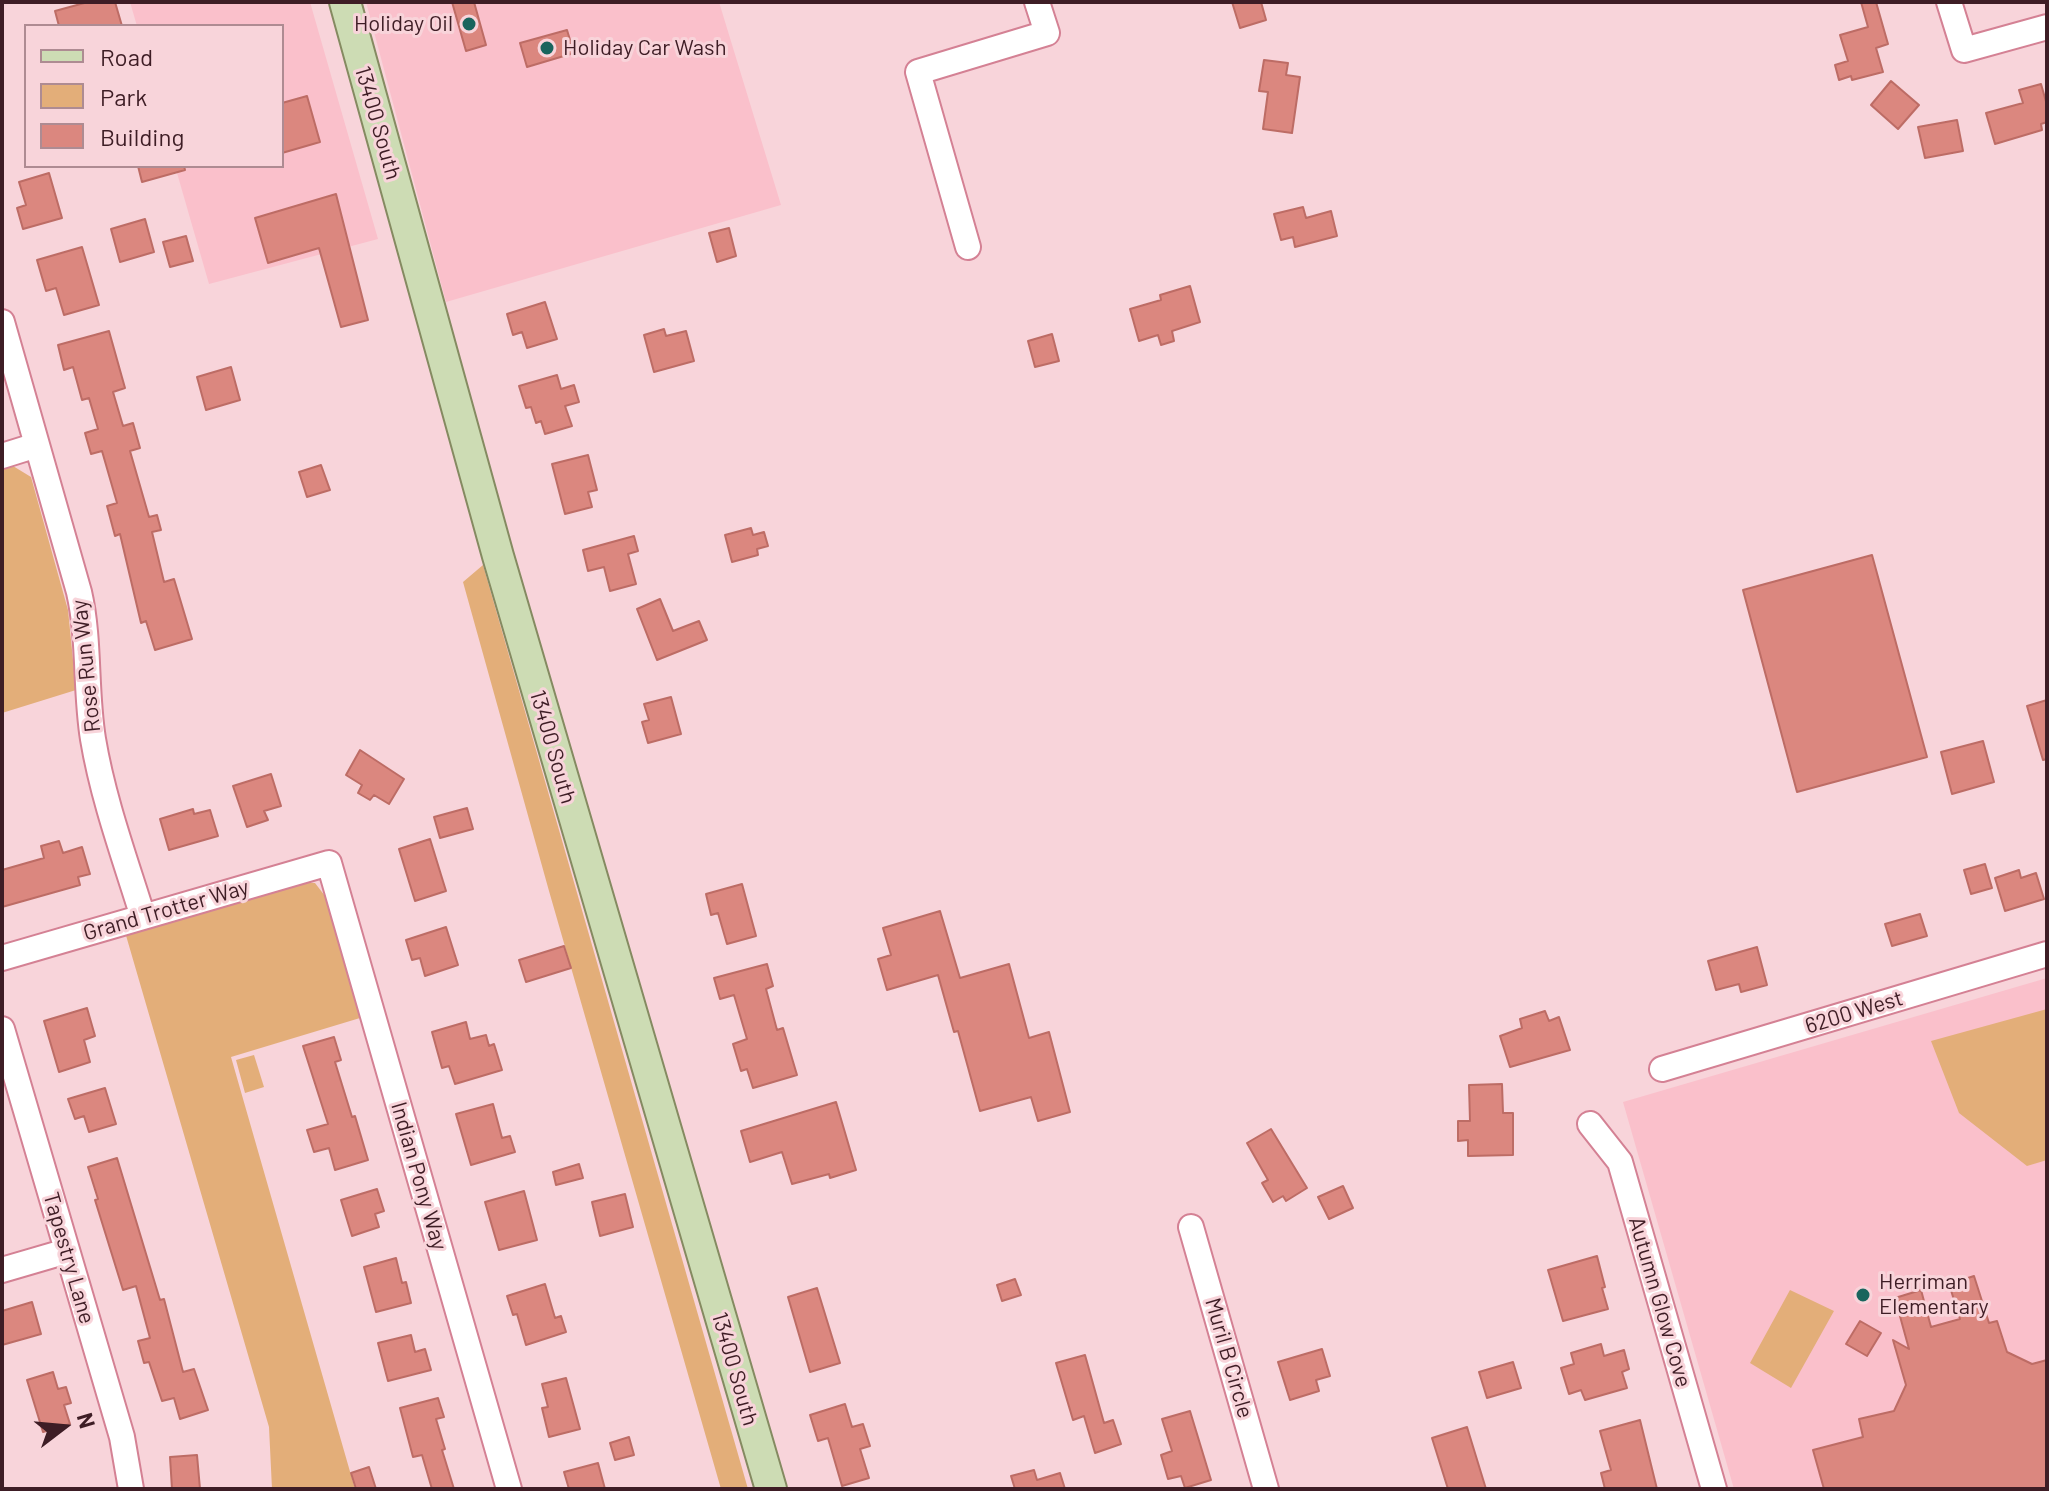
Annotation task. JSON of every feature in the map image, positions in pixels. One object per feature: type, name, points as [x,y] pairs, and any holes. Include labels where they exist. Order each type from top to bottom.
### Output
[{"type":"main road","name":"13400 South","points":[[345,2],[498,556],[771,1489]]},
{"type":"street","points":[[968,247],[918,72],[1047,33],[1037,2]]},
{"type":"street","points":[[1949,2],[1964,50],[2047,27]]},
{"type":"street","name":"Rose Run Way","points":[[2,322],[82,606],[89,704],[97,756],[143,917]]},
{"type":"street","points":[[2,456],[37,445]]},
{"type":"street","name":"Grand Trotter Way","points":[[2,958],[329,863]]},
{"type":"street","name":"Indian Pony Way","points":[[329,863],[509,1489]]},
{"type":"street","name":"6200 West","points":[[1662,1069],[2047,954]]},
{"type":"street","name":"Tapestry Lane","points":[[2,1029],[122,1437],[131,1489]]},
{"type":"street","name":"Autumn Glow Cove","points":[[1590,1124],[1620,1162],[1714,1489]]},
{"type":"street","name":"Muril B Circle","points":[[1191,1227],[1266,1489]]},
{"type":"street","points":[[2,1270],[67,1251]]},
{"type":"shaded area","points":[[130,2],[310,2],[378,239],[209,284],[176,168],[284,168],[284,24],[136,24]]},
{"type":"shaded area","points":[[366,2],[719,2],[781,205],[446,302]]},
{"type":"shaded area","name":"Herriman Elementary","points":[[2047,978],[2047,1489],[1734,1489],[1623,1102]]},
{"type":"green space","points":[[13,466],[31,477],[68,610],[76,690],[2,713],[2,469]]},
{"type":"green space","points":[[483,565],[748,1489],[721,1489],[549,891],[463,582]]},
{"type":"green space","points":[[297,882],[315,883],[325,896],[360,1018],[231,1057],[355,1489],[272,1489],[269,1427],[125,932]]},
{"type":"green space","points":[[2047,1009],[2047,1160],[2027,1166],[1959,1113],[1931,1041]]},
{"type":"green space","points":[[254,1055],[264,1087],[245,1093],[236,1060]]},
{"type":"green space","points":[[1790,1290],[1834,1311],[1791,1388],[1750,1363]]},
{"type":"building","points":[[88,2],[115,2],[121,24],[58,24],[55,11]]},
{"type":"building","name":"Holiday Oil","points":[[452,2],[474,2],[486,45],[466,51]]},
{"type":"building","points":[[1232,2],[1261,2],[1266,20],[1240,28]]},
{"type":"building","points":[[1861,2],[1876,2],[1888,44],[1876,48],[1883,72],[1839,80],[1835,65],[1848,61],[1840,35],[1868,27]]},
{"type":"building","name":"Holiday Car Wash","points":[[567,30],[574,53],[527,67],[520,43]]},
{"type":"building","points":[[1264,60],[1288,63],[1286,75],[1300,77],[1292,133],[1263,129],[1268,92],[1259,91]]},
{"type":"building","points":[[1891,81],[1919,105],[1898,129],[1871,105]]},
{"type":"building","points":[[2041,84],[2047,105],[2047,122],[2041,124],[2042,130],[1995,144],[1986,113],[2023,103],[2019,90]]},
{"type":"building","points":[[307,96],[320,142],[284,152],[284,102]]},
{"type":"building","points":[[1957,120],[1963,151],[1925,158],[1918,127]]},
{"type":"building","points":[[138,168],[184,168],[185,170],[142,182]]},
{"type":"building","points":[[49,173],[62,218],[23,229],[17,208],[26,205],[19,182]]},
{"type":"building","points":[[336,194],[368,320],[341,327],[319,248],[268,263],[255,218]]},
{"type":"building","points":[[1303,207],[1306,218],[1331,211],[1337,236],[1295,247],[1293,237],[1281,240],[1274,214]]},
{"type":"building","points":[[145,219],[154,252],[120,262],[111,229]]},
{"type":"building","points":[[729,228],[736,256],[717,262],[709,233]]},
{"type":"building","points":[[186,236],[193,261],[170,267],[163,242]]},
{"type":"building","points":[[82,247],[99,305],[64,315],[56,288],[46,291],[37,260]]},
{"type":"building","points":[[1190,286],[1200,322],[1172,331],[1174,341],[1161,345],[1158,335],[1139,341],[1130,309],[1161,300],[1160,295]]},
{"type":"building","points":[[545,302],[557,339],[527,348],[522,332],[513,335],[507,314]]},
{"type":"building","points":[[664,329],[666,336],[686,331],[694,361],[654,372],[644,335]]},
{"type":"building","points":[[109,331],[125,388],[113,392],[123,426],[133,423],[140,448],[130,451],[149,517],[157,515],[161,530],[152,532],[164,582],[174,579],[192,639],[155,650],[146,621],[141,623],[120,534],[115,536],[107,506],[117,503],[102,451],[91,454],[85,433],[98,429],[89,398],[82,400],[73,367],[64,370],[58,345]]},
{"type":"building","points":[[1052,334],[1059,361],[1035,367],[1028,341]]},
{"type":"building","points":[[231,367],[240,400],[206,410],[197,377]]},
{"type":"building","points":[[557,375],[561,389],[574,385],[579,402],[565,406],[572,426],[545,434],[541,421],[536,423],[531,407],[526,408],[519,386]]},
{"type":"building","points":[[588,455],[597,490],[588,492],[592,507],[565,514],[552,464]]},
{"type":"building","points":[[321,465],[330,490],[307,497],[299,472]]},
{"type":"building","points":[[751,528],[753,535],[764,532],[768,546],[757,549],[758,555],[732,562],[725,535]]},
{"type":"building","points":[[634,536],[638,551],[628,554],[636,584],[610,591],[604,567],[588,571],[583,550]]},
{"type":"building","points":[[1872,555],[1927,757],[1797,792],[1743,590]]},
{"type":"building","points":[[660,599],[673,631],[699,621],[707,640],[657,660],[637,609]]},
{"type":"building","points":[[671,697],[681,734],[648,743],[642,722],[649,720],[644,704]]},
{"type":"building","points":[[2047,700],[2047,759],[2043,760],[2027,706]]},
{"type":"building","points":[[1983,741],[1994,782],[1952,794],[1941,752]]},
{"type":"building","points":[[360,750],[404,779],[389,804],[374,795],[370,800],[358,793],[362,785],[346,775]]},
{"type":"building","points":[[271,774],[281,806],[264,811],[268,820],[247,827],[233,786]]},
{"type":"building","points":[[467,808],[473,829],[440,838],[434,817]]},
{"type":"building","points":[[193,809],[194,814],[210,810],[218,836],[169,850],[160,819]]},
{"type":"building","points":[[430,839],[446,891],[415,901],[399,849]]},
{"type":"building","points":[[59,841],[63,853],[82,847],[90,874],[78,877],[80,885],[2,907],[2,870],[44,858],[41,846]]},
{"type":"building","points":[[1985,864],[1992,888],[1971,894],[1964,870]]},
{"type":"building","points":[[2019,870],[2021,878],[2036,873],[2044,899],[2005,911],[1995,878]]},
{"type":"building","points":[[742,884],[756,936],[727,944],[718,913],[711,915],[706,894]]},
{"type":"building","points":[[940,911],[960,978],[1009,964],[1029,1038],[1049,1032],[1070,1112],[1038,1121],[1031,1097],[980,1111],[958,1031],[954,1032],[938,975],[887,990],[878,959],[891,955],[883,928]]},
{"type":"building","points":[[1920,914],[1927,936],[1892,946],[1885,924]]},
{"type":"building","points":[[446,927],[458,965],[425,976],[420,958],[412,960],[406,940]]},
{"type":"building","points":[[564,946],[571,968],[526,982],[519,960]]},
{"type":"building","points":[[1757,947],[1767,985],[1741,992],[1739,984],[1716,990],[1708,961]]},
{"type":"building","points":[[767,964],[773,986],[766,989],[777,1030],[783,1028],[797,1075],[753,1088],[747,1069],[741,1071],[733,1044],[747,1039],[734,995],[720,999],[714,978]]},
{"type":"building","points":[[87,1008],[95,1036],[84,1040],[90,1062],[59,1072],[44,1021]]},
{"type":"building","points":[[1545,1011],[1549,1021],[1559,1017],[1570,1050],[1510,1067],[1500,1036],[1522,1028],[1520,1019]]},
{"type":"building","points":[[466,1022],[470,1039],[486,1035],[489,1046],[494,1044],[502,1070],[455,1084],[449,1066],[442,1068],[432,1032]]},
{"type":"building","points":[[334,1037],[341,1060],[335,1062],[368,1160],[335,1170],[329,1148],[314,1152],[307,1130],[328,1124],[303,1046]]},
{"type":"building","points":[[1502,1084],[1503,1113],[1513,1113],[1513,1155],[1468,1156],[1468,1140],[1458,1141],[1458,1121],[1470,1121],[1469,1085]]},
{"type":"building","points":[[105,1088],[116,1124],[89,1132],[84,1116],[75,1119],[68,1099]]},
{"type":"building","points":[[836,1102],[856,1170],[792,1184],[782,1152],[750,1162],[741,1131]]},
{"type":"building","points":[[493,1104],[502,1138],[510,1136],[515,1152],[471,1165],[456,1114]]},
{"type":"building","points":[[1271,1129],[1307,1188],[1286,1201],[1283,1196],[1273,1202],[1262,1183],[1268,1180],[1247,1143]]},
{"type":"building","points":[[117,1158],[160,1300],[164,1299],[183,1372],[194,1369],[208,1410],[180,1419],[174,1398],[162,1401],[149,1362],[144,1363],[138,1341],[150,1338],[136,1286],[123,1290],[95,1200],[98,1199],[88,1167]]},
{"type":"building","points":[[579,1164],[583,1178],[556,1185],[553,1172]]},
{"type":"building","points":[[1343,1186],[1353,1208],[1329,1219],[1318,1197]]},
{"type":"building","points":[[377,1189],[384,1211],[375,1214],[379,1227],[352,1236],[341,1200]]},
{"type":"building","points":[[524,1191],[537,1240],[499,1250],[485,1202]]},
{"type":"building","points":[[625,1194],[633,1227],[600,1236],[592,1202]]},
{"type":"building","points":[[1597,1256],[1608,1309],[1563,1321],[1548,1270]]},
{"type":"building","points":[[396,1258],[411,1303],[376,1312],[364,1267]]},
{"type":"building","name":"Herriman Elementary","points":[[1974,1276],[1989,1323],[1997,1321],[2007,1352],[2032,1364],[2047,1360],[2047,1489],[1824,1489],[1813,1450],[1863,1437],[1859,1419],[1894,1411],[1906,1385],[1893,1340],[1909,1349],[1895,1298],[1921,1290],[1931,1327],[1960,1319],[1949,1284]]},
{"type":"building","points":[[1015,1279],[1021,1295],[1002,1301],[997,1285]]},
{"type":"building","points":[[545,1284],[555,1318],[561,1316],[566,1332],[526,1345],[517,1314],[513,1315],[507,1296]]},
{"type":"building","points":[[817,1288],[840,1363],[810,1372],[788,1297]]},
{"type":"building","points":[[32,1302],[41,1334],[2,1345],[2,1311]]},
{"type":"building","points":[[1860,1321],[1881,1333],[1867,1356],[1846,1344]]},
{"type":"building","points":[[411,1335],[415,1352],[425,1349],[431,1370],[388,1381],[378,1343]]},
{"type":"building","points":[[1601,1344],[1604,1356],[1624,1350],[1629,1369],[1622,1372],[1627,1388],[1585,1400],[1581,1390],[1569,1394],[1561,1368],[1574,1364],[1571,1353]]},
{"type":"building","points":[[1322,1349],[1330,1376],[1316,1380],[1319,1391],[1290,1400],[1278,1362]]},
{"type":"building","points":[[1085,1355],[1104,1423],[1113,1420],[1121,1444],[1095,1453],[1084,1416],[1073,1420],[1056,1363]]},
{"type":"building","points":[[1513,1362],[1521,1388],[1487,1398],[1479,1372]]},
{"type":"building","points":[[53,1372],[58,1389],[66,1387],[71,1403],[64,1405],[70,1424],[43,1432],[27,1380]]},
{"type":"building","points":[[566,1378],[580,1429],[549,1437],[542,1408],[548,1407],[542,1384]]},
{"type":"building","points":[[438,1398],[444,1417],[436,1419],[454,1489],[432,1489],[422,1455],[413,1457],[400,1408]]},
{"type":"building","points":[[845,1404],[852,1427],[863,1424],[870,1446],[860,1449],[869,1478],[842,1486],[828,1438],[818,1441],[810,1415]]},
{"type":"building","points":[[1190,1411],[1211,1480],[1185,1488],[1181,1476],[1168,1479],[1161,1455],[1172,1451],[1162,1419]]},
{"type":"building","points":[[1640,1420],[1657,1489],[1605,1489],[1601,1473],[1611,1470],[1600,1431]]},
{"type":"building","points":[[1467,1427],[1486,1489],[1448,1489],[1432,1438]]},
{"type":"building","points":[[629,1437],[634,1455],[615,1460],[610,1443]]},
{"type":"building","points":[[197,1455],[200,1489],[172,1489],[170,1457]]},
{"type":"building","points":[[598,1463],[605,1489],[569,1489],[564,1472]]},
{"type":"building","points":[[369,1467],[376,1489],[356,1489],[351,1473]]},
{"type":"building","points":[[1034,1470],[1037,1480],[1060,1473],[1065,1489],[1015,1489],[1011,1476]]},
{"type":"place","name":"Holiday Oil","points":[[469,24]]},
{"type":"place","name":"Holiday Car Wash","points":[[547,48]]},
{"type":"place","name":"Herriman Elementary","points":[[1863,1295]]}]
